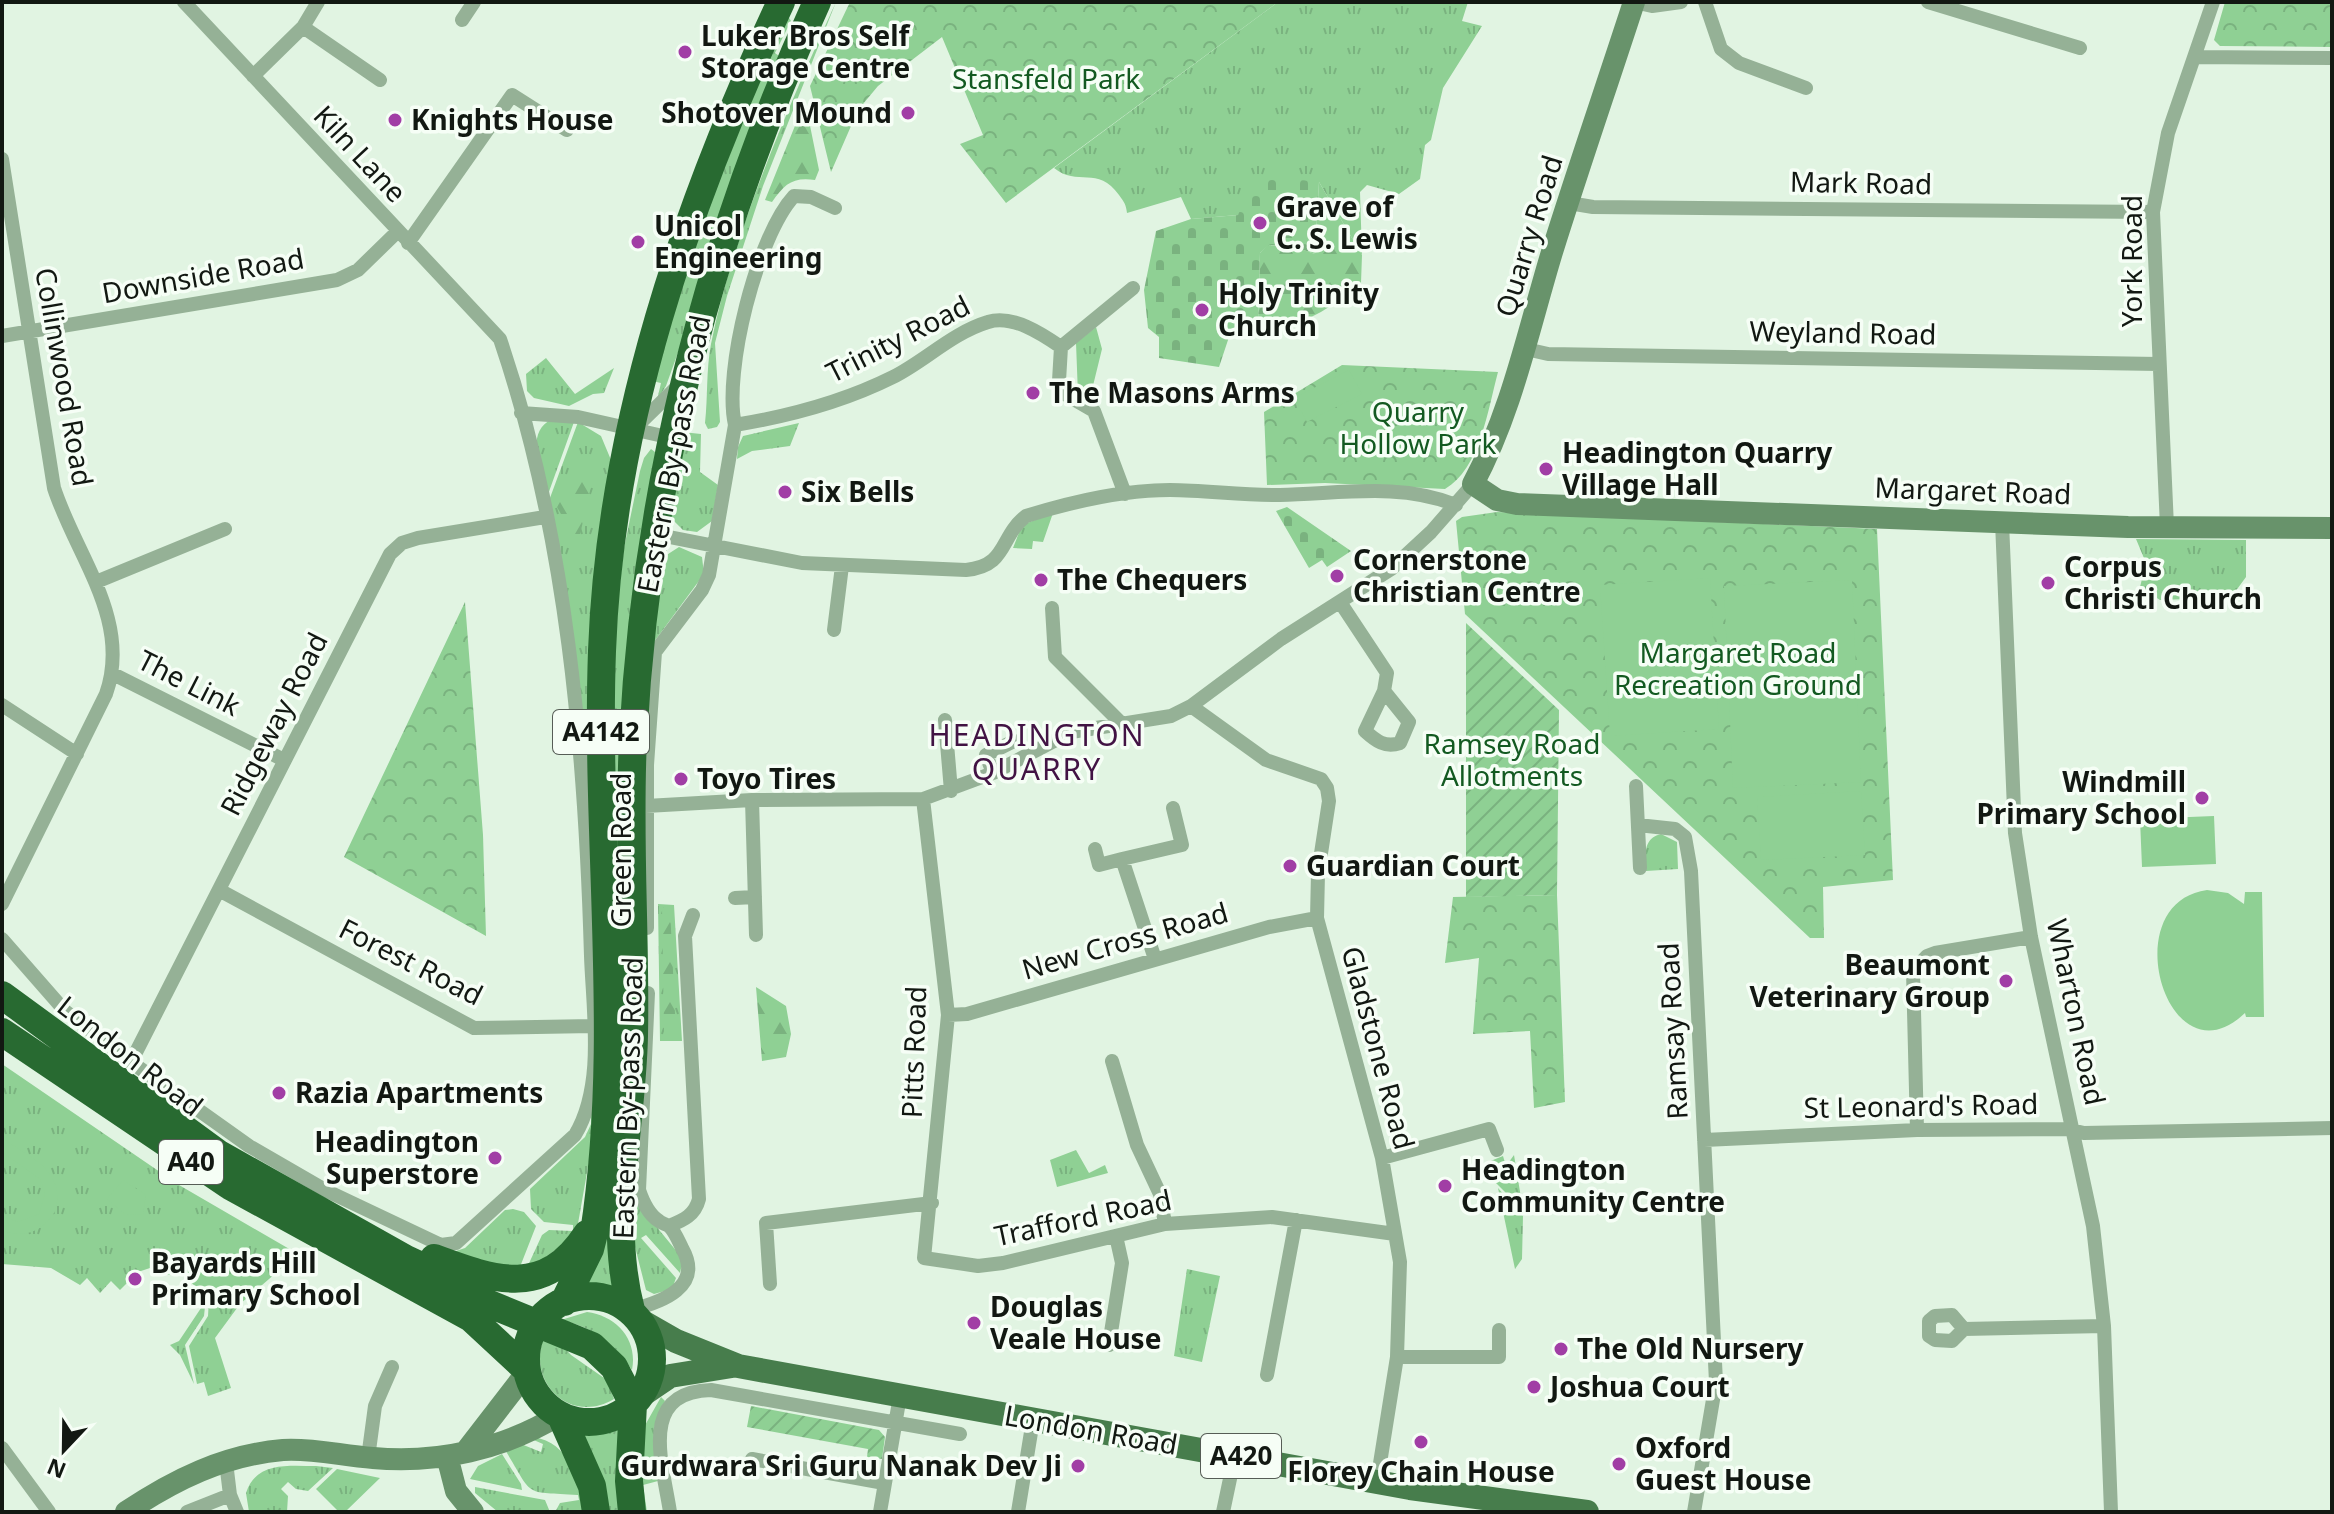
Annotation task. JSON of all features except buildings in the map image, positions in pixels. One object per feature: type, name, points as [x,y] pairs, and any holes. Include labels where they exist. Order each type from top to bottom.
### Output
[{"type":"highway","name":"Eastern By-pass Road","points":[[562,1303],[590,1249],[597,1215],[607,1094],[610,995],[602,647],[610,564],[632,430],[670,284],[707,170],[781,2]]},
{"type":"highway","name":"Eastern By-pass Road","points":[[636,1401],[653,1363],[651,1343],[636,1315],[619,1224],[634,1035],[632,770],[637,685],[654,534],[683,381],[715,260],[742,180],[817,2]]},
{"type":"highway","name":"London Road","points":[[2,995],[219,1154],[376,1240],[446,1262],[487,1303],[592,1346],[614,1367],[636,1401]]},
{"type":"highway","name":"London Road","points":[[2,1032],[230,1186],[471,1318],[526,1370],[543,1403],[560,1416],[592,1486],[596,1512]]},
{"type":"highway","points":[[446,1262],[509,1281],[534,1279],[566,1260],[580,1246],[597,1215]]},
{"type":"highway","points":[[446,1262],[487,1286],[562,1303],[598,1297],[636,1315]]},
{"type":"highway","points":[[526,1370],[529,1340],[536,1325],[562,1303]]},
{"type":"highway","points":[[560,1416],[597,1422],[612,1418],[636,1401]]},
{"type":"highway","points":[[632,1512],[629,1481],[636,1401]]},
{"type":"main road","name":"London Road","points":[[636,1315],[676,1341],[738,1366],[1377,1482],[1449,1502],[1587,1512]]},
{"type":"main road","name":"London Road","points":[[636,1401],[670,1376],[738,1366]]},
{"type":"street","name":"Kiln Lane","points":[[184,2],[402,238],[500,339]]},
{"type":"street","points":[[253,76],[303,27],[318,2]]},
{"type":"street","points":[[462,20],[474,2]]},
{"type":"street","points":[[1634,2],[1652,6],[1681,2]]},
{"type":"street","name":"Quarry Road","points":[[1473,484],[1497,433],[1526,349],[1634,2]]},
{"type":"street","points":[[1705,2],[1721,49],[1739,63],[1806,88]]},
{"type":"street","points":[[1928,2],[2080,48]]},
{"type":"street","name":"York Road","points":[[2167,527],[2153,212],[2168,133],[2213,2]]},
{"type":"street","points":[[303,27],[380,80]]},
{"type":"street","points":[[2195,57],[2332,58]]},
{"type":"street","name":"Downside Road","points":[[2,336],[337,280],[358,270],[402,238],[512,95],[567,130]]},
{"type":"street","name":"Collinwood Road","points":[[2,159],[54,488],[65,521],[96,582],[113,640],[113,674],[2,904]]},
{"type":"street","points":[[714,545],[735,425],[737,347],[773,229],[794,196],[811,197],[835,208]]},
{"type":"street","name":"Mark Road","points":[[1569,203],[1593,207],[2153,212]]},
{"type":"street","points":[[1125,494],[1094,411],[1063,393],[1059,381],[1061,347],[1133,288]]},
{"type":"street","name":"Trinity Road","points":[[735,425],[797,413],[878,384],[990,321],[1038,331],[1061,347]]},
{"type":"street","name":"Green Road","points":[[446,1262],[456,1243],[575,1135],[587,1114],[590,1099],[593,1026],[588,846],[575,685],[545,517],[500,339]]},
{"type":"street","name":"Weyland Road","points":[[1526,349],[1548,354],[2159,364]]},
{"type":"street","points":[[632,430],[683,381]]},
{"type":"street","points":[[521,413],[578,417],[672,438]]},
{"type":"street","points":[[646,806],[752,800],[923,799],[993,773],[1071,732],[1171,716],[1191,706],[1281,639],[1391,569],[1473,484]]},
{"type":"street","name":"Margaret Road","points":[[1473,484],[1497,500],[1517,504],[2167,527],[2332,528]]},
{"type":"street","points":[[654,534],[786,561],[966,570],[989,564],[999,556],[1013,526],[1026,516],[1125,494],[1167,490],[1266,495],[1371,491],[1433,497],[1456,505]]},
{"type":"street","name":"Ridgeway Road","points":[[131,1062],[390,554],[402,543],[418,538],[545,517]]},
{"type":"street","name":"Wharton Road","points":[[2002,522],[2015,833],[2031,937],[2093,1226],[2104,1326],[2111,1512]]},
{"type":"street","points":[[96,582],[225,529]]},
{"type":"street","name":"Green Road","points":[[636,1315],[678,1291],[686,1283],[690,1272],[688,1258],[669,1226],[658,1221],[644,1205],[639,1190],[648,1023],[646,806],[655,652],[702,590],[714,545]]},
{"type":"street","points":[[834,630],[842,566]]},
{"type":"street","points":[[1340,602],[1387,673],[1384,691]]},
{"type":"street","points":[[1052,608],[1055,657],[1121,723]]},
{"type":"street","name":"The Link","points":[[113,674],[284,760]]},
{"type":"street","points":[[2,705],[77,754]]},
{"type":"street","name":"Gladstone Road","points":[[1191,706],[1266,760],[1321,779],[1327,788],[1329,801],[1318,873],[1317,918],[1382,1158],[1400,1262],[1397,1357],[1377,1482]]},
{"type":"street","points":[[945,720],[951,791]]},
{"type":"street","points":[[993,773],[986,755],[1014,741]]},
{"type":"street","points":[[1636,786],[1640,868]]},
{"type":"street","name":"Pitts Road","points":[[923,799],[948,1015],[932,1203],[924,1258]]},
{"type":"street","points":[[752,800],[756,935]]},
{"type":"street","points":[[1095,849],[1099,865],[1182,845],[1173,808]]},
{"type":"street","name":"Ramsay Road","points":[[1638,825],[1675,829],[1688,843],[1716,1382],[1694,1512]]},
{"type":"street","points":[[1122,859],[1155,959]]},
{"type":"street","name":"Forest Road","points":[[219,890],[474,1028],[593,1026]]},
{"type":"street","points":[[735,898],[755,897]]},
{"type":"street","points":[[669,1226],[687,1218],[697,1209],[699,1199],[685,936],[693,915]]},
{"type":"street","name":"New Cross Road","points":[[948,1015],[967,1014],[1269,927],[1317,918]]},
{"type":"street","points":[[1917,1130],[1913,971],[1935,953],[2031,937]]},
{"type":"street","name":"London Road","points":[[2,939],[65,1011],[131,1062],[249,1146],[446,1262]]},
{"type":"street","points":[[1112,1061],[1137,1145],[1160,1194],[1165,1224]]},
{"type":"street","name":"St Leonard's Road","points":[[1704,1140],[1917,1130],[2332,1128]]},
{"type":"street","points":[[1382,1158],[1489,1129],[1497,1150]]},
{"type":"street","points":[[770,1284],[766,1223],[932,1203]]},
{"type":"street","name":"Trafford Road","points":[[924,1258],[978,1266],[1003,1263],[1165,1224],[1272,1217],[1395,1234]]},
{"type":"street","points":[[1267,1375],[1296,1220]]},
{"type":"street","points":[[1109,1345],[1122,1263],[1116,1236]]},
{"type":"street","points":[[1964,1329],[2104,1326]]},
{"type":"street","points":[[1397,1357],[1499,1357],[1499,1330]]},
{"type":"street","points":[[368,1458],[375,1406],[392,1367]]},
{"type":"street","points":[[473,1512],[456,1491],[456,1453],[526,1370]]},
{"type":"street","points":[[670,1512],[659,1447],[659,1426],[672,1403],[682,1395],[711,1390],[960,1434]]},
{"type":"street","points":[[880,1512],[900,1396]]},
{"type":"street","points":[[126,1512],[190,1474],[226,1462],[297,1450],[411,1461],[488,1448],[560,1416]]},
{"type":"street","points":[[1018,1512],[1033,1420]]},
{"type":"street","points":[[2,1448],[49,1512]]},
{"type":"street","points":[[1223,1512],[1235,1455]]},
{"type":"street","points":[[752,1459],[884,1483]]},
{"type":"street","points":[[226,1462],[230,1495],[237,1512]]},
{"type":"street","points":[[187,1512],[230,1495]]},
{"type":"green space","points":[[836,2],[763,186],[727,296],[715,343],[720,422],[717,427],[708,429],[705,423],[709,354],[733,258],[764,170]]},
{"type":"green space","name":"Stansfeld Park","points":[[850,2],[1278,2],[1006,203],[960,144],[983,135],[942,37],[878,86],[858,110],[831,172],[810,86]]},
{"type":"green space","points":[[1278,2],[1468,2],[1462,21],[1482,26],[1443,88],[1431,140],[1425,145],[1420,179],[1399,194],[1367,185],[1360,192],[1362,255],[1319,182],[1238,215],[1191,219],[1181,197],[1127,213],[1119,195],[1103,181],[1071,176],[1054,168]]},
{"type":"green space","points":[[2225,2],[2332,2],[2332,47],[2220,46],[2214,40]]},
{"type":"green space","points":[[786,13],[791,21],[775,53],[783,59],[666,386],[657,400],[661,383],[652,381],[682,274]]},
{"type":"green space","points":[[805,101],[819,170],[815,180],[795,181],[785,186],[772,202],[765,200]]},
{"type":"green space","points":[[1256,175],[1319,182],[1315,254],[1295,247],[1269,245],[1260,253],[1258,322],[1229,337],[1219,367],[1159,358],[1159,337],[1148,328],[1144,290],[1156,231],[1191,219],[1238,215]]},
{"type":"green space","points":[[1319,182],[1362,255],[1361,283],[1314,316],[1289,323],[1258,322],[1260,253],[1268,245],[1295,247],[1315,254]]},
{"type":"green space","points":[[1096,327],[1102,349],[1089,402],[1078,395],[1076,343]]},
{"type":"green space","points":[[546,358],[575,394],[614,368],[604,393],[593,394],[569,406],[534,398],[527,391],[526,374]]},
{"type":"green space","name":"Quarry Hollow Park","points":[[1342,365],[1498,372],[1475,453],[1457,480],[1445,489],[1325,483],[1267,485],[1264,412]]},
{"type":"green space","points":[[1349,370],[1362,394],[1307,422],[1294,398]]},
{"type":"green space","points":[[552,419],[574,422],[546,500],[536,444],[543,425]]},
{"type":"green space","points":[[578,422],[601,436],[611,460],[598,1110],[576,1235],[525,1272],[542,1235],[549,1230],[573,1231],[573,1225],[544,1222],[531,1209],[530,1189],[585,1137],[591,1124],[595,913],[547,506]]},
{"type":"green space","points":[[799,423],[790,446],[752,451],[737,459],[743,436]]},
{"type":"green space","points":[[682,432],[701,434],[700,472],[718,485],[712,521],[697,532],[683,530],[671,518]]},
{"type":"green space","points":[[651,449],[655,452],[614,1291],[584,1286],[599,1255],[609,676],[624,548],[640,471]]},
{"type":"green space","points":[[596,462],[578,544],[557,507],[562,482]]},
{"type":"green space","points":[[1287,507],[1351,551],[1327,567],[1322,560],[1309,568],[1276,511]]},
{"type":"green space","name":"Margaret Road Recreation Ground","points":[[1497,512],[1877,529],[1893,880],[1823,887],[1824,938],[1810,938],[1465,614],[1456,521],[1462,517]]},
{"type":"green space","points":[[1053,513],[1043,542],[1033,541],[1032,549],[1013,548],[1022,525]]},
{"type":"green space","points":[[2136,539],[2246,540],[2246,577],[2235,592],[2216,598],[2160,600],[2140,587],[2146,563]]},
{"type":"green space","points":[[679,547],[702,557],[704,574],[651,646],[642,770],[644,1031],[635,1177],[637,1203],[683,1259],[680,1273],[646,1235],[641,1238],[676,1278],[672,1289],[654,1294],[646,1290],[634,1243],[629,1194],[640,1057],[638,789],[647,647],[665,556]]},
{"type":"green space","points":[[1710,578],[1719,729],[1610,736],[1600,585]]},
{"type":"green space","points":[[1852,580],[1861,782],[1733,788],[1724,586]]},
{"type":"green space","points":[[465,602],[483,835],[486,936],[344,857]]},
{"type":"green space","name":"Ramsey Road Allotments","points":[[1466,623],[1559,710],[1557,895],[1466,897]]},
{"type":"green space","points":[[1861,791],[1865,855],[1761,860],[1757,797]]},
{"type":"green space","points":[[2214,816],[2216,864],[2142,867],[2140,819]]},
{"type":"green space","points":[[1661,834],[1677,842],[1678,869],[1646,871],[1648,844]]},
{"type":"green space","points":[[2207,890],[2228,893],[2244,904],[2245,892],[2262,892],[2264,1017],[2246,1017],[2245,1013],[2217,1029],[2193,1027],[2174,1010],[2162,984],[2157,954],[2162,925],[2178,902]]},
{"type":"green space","points":[[1557,895],[1565,1102],[1534,1108],[1530,1031],[1473,1034],[1479,958],[1445,963],[1453,897]]},
{"type":"green space","points":[[658,904],[674,905],[682,1041],[660,1041]]},
{"type":"green space","points":[[662,908],[670,908],[676,1034],[664,1033]]},
{"type":"green space","points":[[756,987],[786,1006],[791,1034],[786,1057],[762,1061]]},
{"type":"green space","points":[[2,1064],[179,1185],[298,1254],[240,1304],[215,1338],[231,1388],[208,1396],[204,1382],[197,1384],[189,1346],[208,1316],[209,1298],[180,1273],[166,1275],[162,1264],[138,1272],[120,1290],[111,1281],[100,1293],[87,1278],[80,1285],[51,1268],[2,1264]]},
{"type":"green space","points":[[2,1138],[44,1168],[56,1187],[54,1213],[44,1225],[25,1234],[2,1230],[2,1216],[18,1222],[39,1214],[45,1193],[40,1179],[2,1152]]},
{"type":"green space","points":[[1076,1150],[1089,1173],[1105,1165],[1108,1173],[1057,1187],[1050,1160]]},
{"type":"green space","points":[[1514,1155],[1523,1210],[1495,1182],[1488,1162],[1503,1156],[1506,1166]]},
{"type":"green space","points":[[123,1180],[146,1195],[143,1214],[126,1215],[107,1199]]},
{"type":"green space","points":[[1498,1188],[1523,1216],[1522,1259],[1515,1269]]},
{"type":"green space","points":[[505,1210],[524,1212],[536,1226],[518,1272],[450,1253],[465,1248]]},
{"type":"green space","points":[[1187,1269],[1220,1276],[1202,1362],[1174,1356]]},
{"type":"green space","points":[[199,1290],[206,1297],[204,1316],[185,1345],[194,1384],[180,1355],[170,1345],[179,1341],[201,1308],[195,1298]]},
{"type":"green space","points":[[587,1312],[608,1319],[623,1331],[632,1349],[632,1370],[602,1338],[583,1327],[561,1320]]},
{"type":"green space","points":[[544,1337],[560,1343],[571,1355],[607,1380],[614,1399],[598,1406],[582,1407],[556,1395],[541,1370],[540,1354]]},
{"type":"green space","points":[[661,1397],[665,1401],[654,1428],[658,1481],[643,1485],[647,1512],[641,1512],[644,1427]]},
{"type":"green space","points":[[751,1406],[879,1430],[885,1437],[882,1459],[867,1457],[868,1449],[747,1427]]},
{"type":"green space","points":[[619,1427],[622,1512],[607,1512],[583,1434]]},
{"type":"green space","points":[[529,1438],[546,1441],[564,1455],[575,1475],[585,1512],[555,1512],[560,1503],[579,1500],[578,1495],[538,1492],[526,1484],[504,1448],[516,1442],[541,1452],[543,1444]]},
{"type":"green space","points":[[502,1454],[522,1490],[470,1479],[478,1466]]},
{"type":"green space","points":[[275,1468],[333,1468],[308,1491],[296,1489],[288,1482],[281,1489],[288,1496],[287,1512],[249,1512],[246,1493],[257,1475]]},
{"type":"green space","points":[[337,1469],[380,1478],[345,1512],[339,1512],[316,1489]]},
{"type":"green space","points":[[475,1487],[545,1500],[550,1512],[498,1512],[475,1493]]},
{"type":"place","name":"Luker Bros Self Storage Centre","points":[[685,52]]},
{"type":"place","name":"Shotover Mound","points":[[908,113]]},
{"type":"place","name":"Knights House","points":[[395,120]]},
{"type":"place","name":"Grave of C. S. Lewis","points":[[1260,223]]},
{"type":"place","name":"Unicol Engineering","points":[[638,242]]},
{"type":"place","name":"Holy Trinity Church","points":[[1202,310]]},
{"type":"place","name":"The Masons Arms","points":[[1033,393]]},
{"type":"place","name":"Headington Quarry Village Hall","points":[[1546,469]]},
{"type":"place","name":"Six Bells","points":[[785,492]]},
{"type":"place","name":"Cornerstone Christian Centre","points":[[1337,576]]},
{"type":"place","name":"The Chequers","points":[[1041,580]]},
{"type":"place","name":"Corpus Christi Church","points":[[2048,583]]},
{"type":"place","name":"Toyo Tires","points":[[681,779]]},
{"type":"place","name":"Windmill Primary School","points":[[2202,798]]},
{"type":"place","name":"Guardian Court","points":[[1290,866]]},
{"type":"place","name":"Beaumont Veterinary Group","points":[[2006,981]]},
{"type":"place","name":"Razia Apartments","points":[[279,1093]]},
{"type":"place","name":"Headington Superstore","points":[[495,1158]]},
{"type":"place","name":"Headington Community Centre","points":[[1445,1186]]},
{"type":"place","name":"Bayards Hill Primary School","points":[[135,1279]]},
{"type":"place","name":"Douglas Veale House","points":[[974,1323]]},
{"type":"place","name":"The Old Nursery","points":[[1561,1349]]},
{"type":"place","name":"Joshua Court","points":[[1534,1387]]},
{"type":"place","name":"Florey Chain House","points":[[1421,1442]]},
{"type":"place","name":"Oxford Guest House","points":[[1619,1464]]},
{"type":"place","name":"Gurdwara Sri Guru Nanak Dev Ji","points":[[1078,1466]]},
{"type":"district","name":"HEADINGTON QUARRY","points":[[1037,753]]}]
